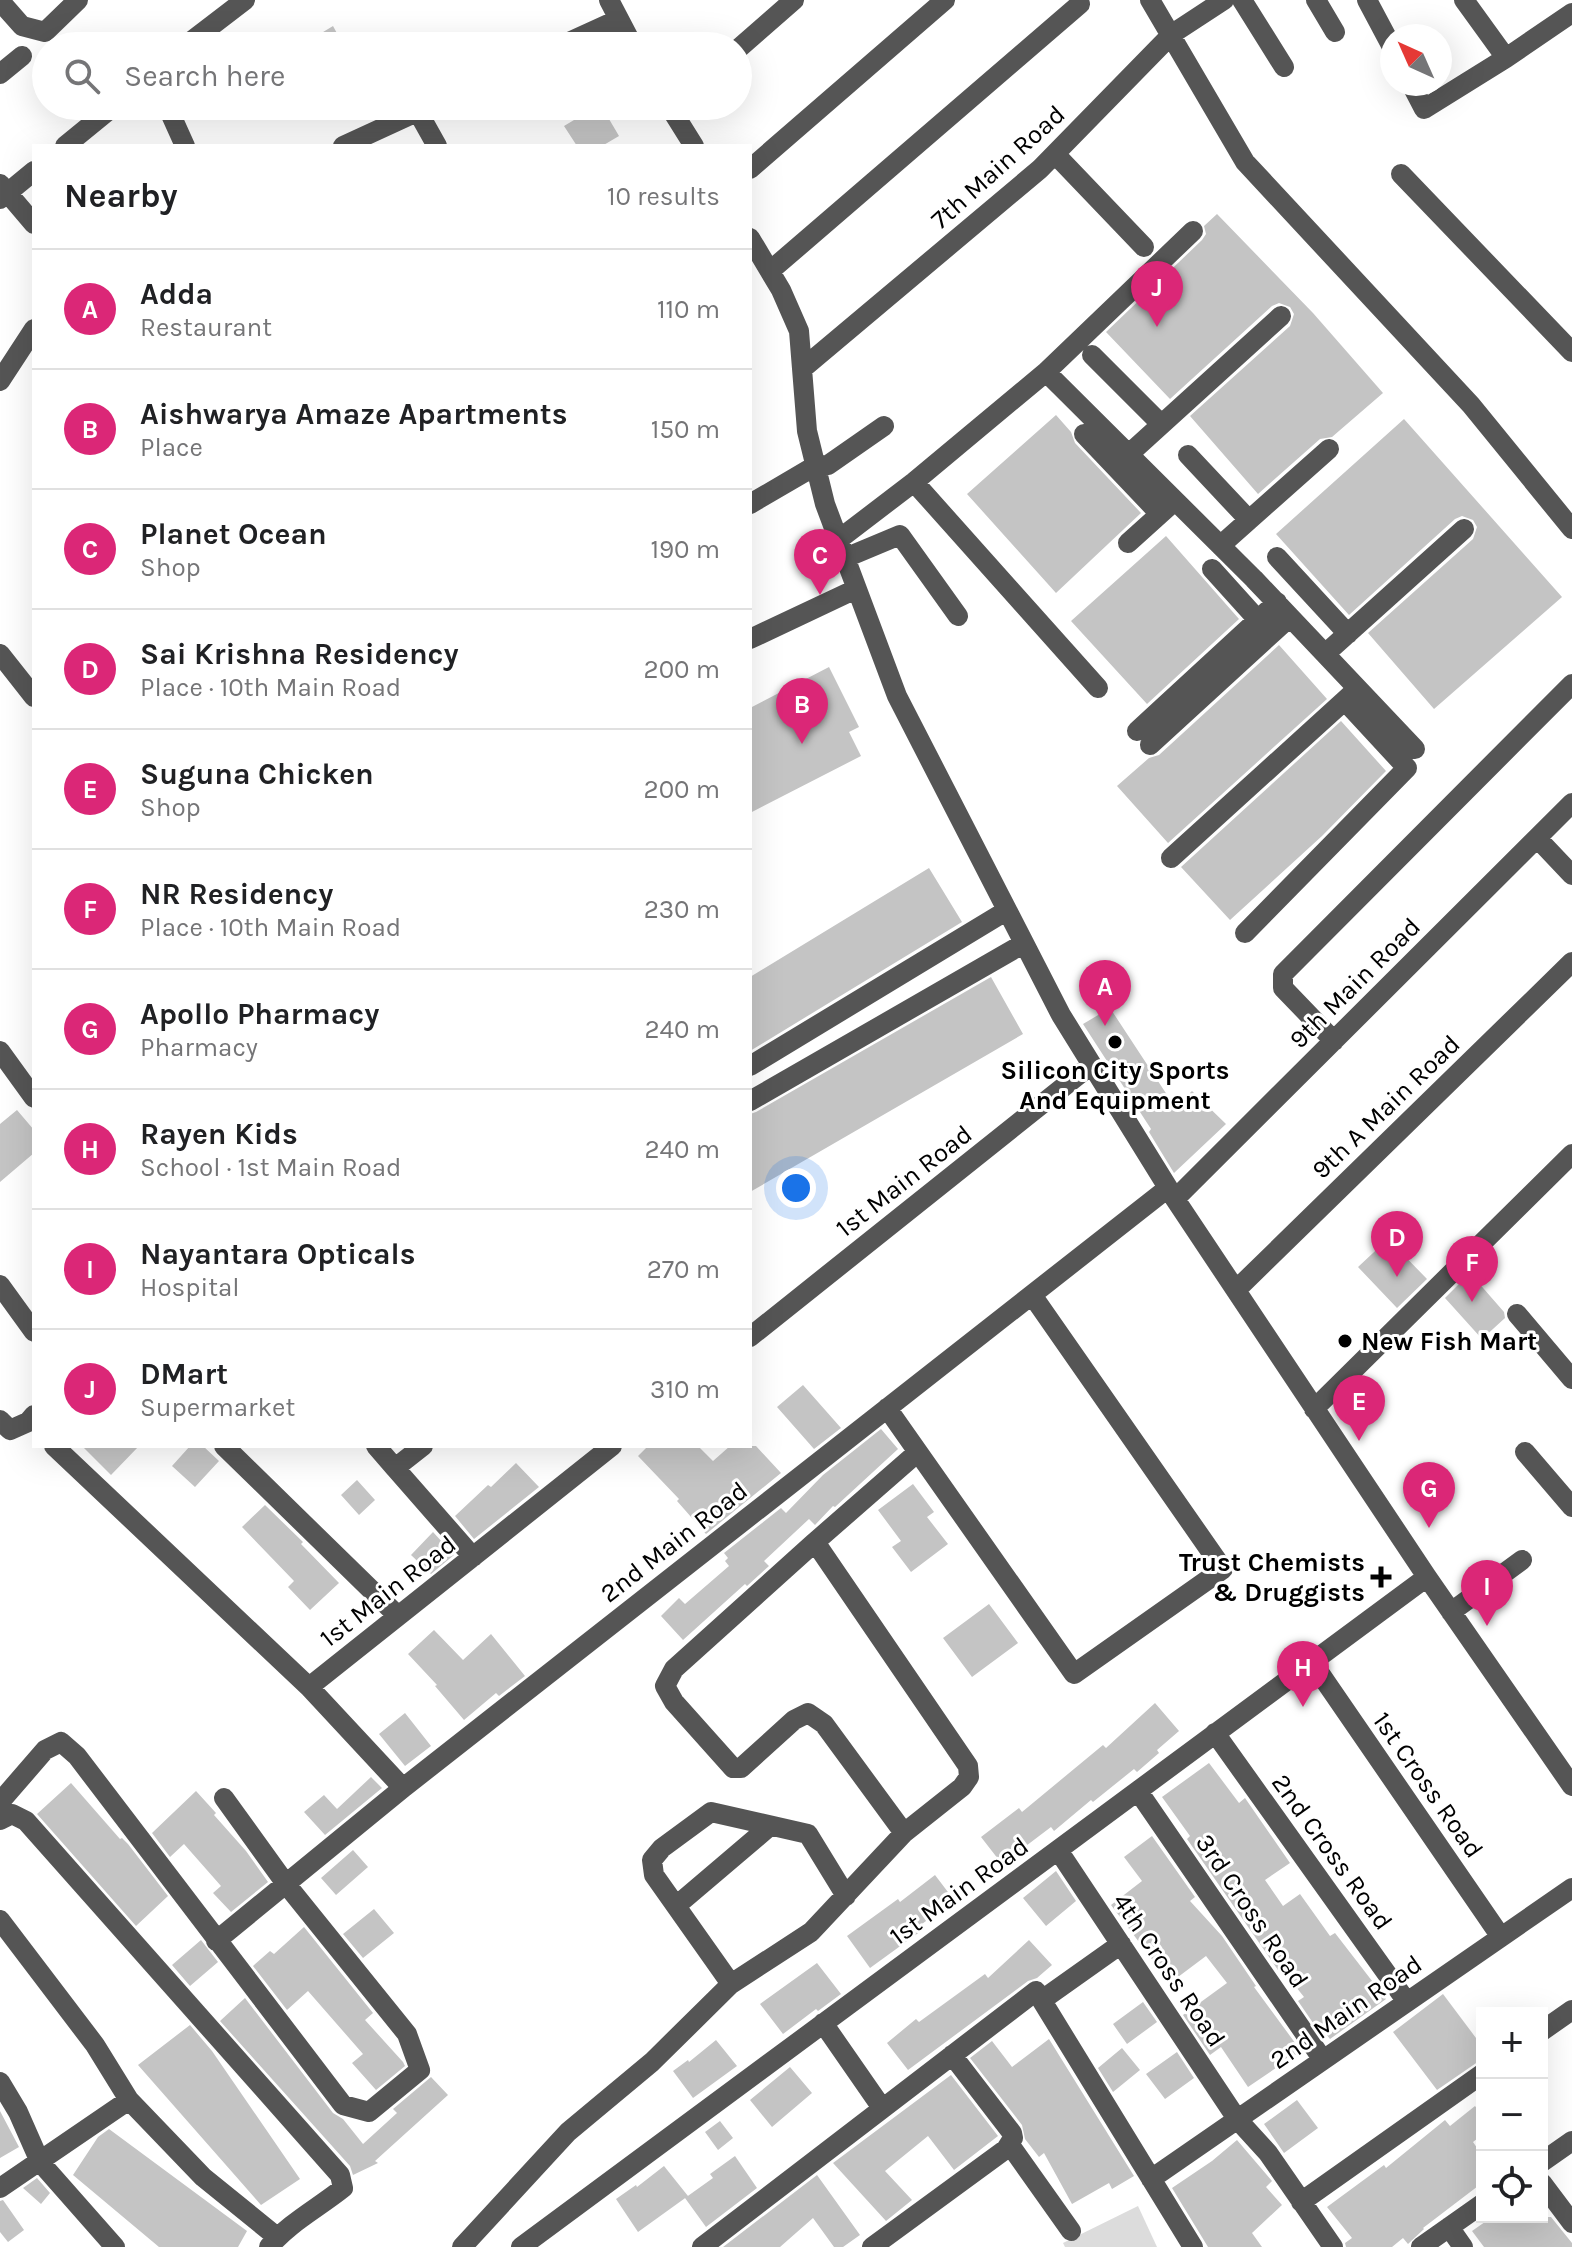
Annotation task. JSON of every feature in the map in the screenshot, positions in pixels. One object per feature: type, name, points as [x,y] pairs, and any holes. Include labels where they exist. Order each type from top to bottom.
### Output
[{"type":"street","points":[[0,1],[22,26],[45,32],[78,0]]},
{"type":"street","points":[[203,32],[245,0]]},
{"type":"street","points":[[609,0],[624,32]]},
{"type":"street","points":[[752,37],[794,0]]},
{"type":"street","points":[[752,167],[945,0]]},
{"type":"street","points":[[1150,0],[1245,162],[1471,405],[1572,529]]},
{"type":"street","name":"7th Main Road","points":[[802,369],[1040,169],[1172,34],[1224,0]]},
{"type":"street","points":[[1242,0],[1284,67]]},
{"type":"street","points":[[1316,0],[1335,32]]},
{"type":"street","points":[[1367,0],[1380,24]]},
{"type":"street","points":[[1464,0],[1506,58]]},
{"type":"street","points":[[770,271],[1080,4]]},
{"type":"street","points":[[1452,92],[1572,13]]},
{"type":"street","points":[[591,32],[617,20]]},
{"type":"street","points":[[0,74],[22,56]]},
{"type":"street","points":[[1417,96],[1424,109],[1445,96]]},
{"type":"street","points":[[67,144],[97,120]]},
{"type":"street","points":[[173,120],[184,144]]},
{"type":"street","points":[[347,144],[400,120]]},
{"type":"street","points":[[428,120],[436,144]]},
{"type":"street","points":[[678,120],[693,144]]},
{"type":"street","points":[[1055,154],[1144,247]]},
{"type":"street","points":[[32,172],[2,192],[32,222]]},
{"type":"street","points":[[1401,174],[1570,346]]},
{"type":"street","points":[[842,549],[914,482],[1046,372],[1193,231]]},
{"type":"street","points":[[752,241],[781,290],[799,331],[807,431],[825,504],[897,696],[1023,944],[1061,1015],[1171,1194],[1427,1577],[1572,1786]]},
{"type":"street","points":[[1129,454],[1281,316]]},
{"type":"street","points":[[0,381],[32,332]]},
{"type":"street","points":[[1092,355],[1161,424]]},
{"type":"street","points":[[1046,372],[1129,454],[1168,507]]},
{"type":"street","points":[[752,503],[815,466],[828,465],[884,426]]},
{"type":"street","points":[[1084,434],[1168,507],[1221,545],[1284,610],[1325,654],[1351,695],[1407,768],[1245,933]]},
{"type":"street","points":[[1221,545],[1329,449]]},
{"type":"street","points":[[1188,455],[1249,520]]},
{"type":"street","points":[[914,482],[1098,688]]},
{"type":"street","points":[[1128,543],[1168,507]]},
{"type":"street","points":[[1325,654],[1464,529]]},
{"type":"street","points":[[842,549],[900,535],[958,616]]},
{"type":"street","points":[[1277,557],[1348,634]]},
{"type":"street","points":[[1212,569],[1258,620]]},
{"type":"street","points":[[752,638],[856,589]]},
{"type":"street","points":[[1284,610],[1144,738],[1258,620],[1284,610]]},
{"type":"street","points":[[0,654],[32,694]]},
{"type":"street","points":[[1334,1041],[1283,988],[1283,974],[1572,684]]},
{"type":"street","points":[[1351,695],[1415,749]]},
{"type":"street","points":[[1171,858],[1351,695]]},
{"type":"street","name":"9th Main Road","points":[[1171,1194],[1334,1041],[1572,803]]},
{"type":"street","points":[[1537,838],[1572,875]]},
{"type":"street","points":[[752,1065],[1006,911]]},
{"type":"street","points":[[752,1100],[1023,944]]},
{"type":"street","name":"9th A Main Road","points":[[1236,1290],[1572,962]]},
{"type":"street","points":[[0,1051],[32,1095]]},
{"type":"street","name":"1st Main Road","points":[[752,1335],[1091,1065]]},
{"type":"street","points":[[1314,1409],[1572,1154]]},
{"type":"street","name":"2nd Main Road","points":[[216,1941],[403,1788],[887,1408],[1032,1295],[1171,1194]]},
{"type":"street","points":[[0,1285],[32,1329]]},
{"type":"street","points":[[887,1408],[1074,1674],[1223,1569],[1032,1295]]},
{"type":"street","points":[[1517,1314],[1572,1379]]},
{"type":"street","points":[[0,1420],[10,1430],[32,1422]]},
{"type":"street","points":[[56,1448],[309,1687],[403,1788]]},
{"type":"street","points":[[226,1448],[398,1616]]},
{"type":"street","points":[[378,1448],[473,1557]]},
{"type":"street","points":[[395,1468],[420,1448]]},
{"type":"street","name":"1st Main Road","points":[[309,1687],[609,1448]]},
{"type":"street","points":[[904,1833],[824,1724],[808,1713],[794,1720],[741,1768],[733,1768],[674,1702],[665,1686],[674,1669],[918,1452]]},
{"type":"street","points":[[1525,1452],[1572,1507]]},
{"type":"street","points":[[462,2247],[586,2115],[652,2062],[731,1984],[811,1932],[904,1833],[962,1787],[969,1777],[968,1766],[815,1542]]},
{"type":"street","points":[[1451,1612],[1522,1560]]},
{"type":"street","name":"1st Main Road","points":[[521,2247],[1427,1577]]},
{"type":"street","name":"1st Cross Road","points":[[1312,1662],[1501,1937]]},
{"type":"street","name":"2nd Cross Road","points":[[1215,1733],[1407,2002]]},
{"type":"street","points":[[0,1802],[45,1750],[61,1742],[77,1756],[343,2105],[369,2112],[420,2070],[407,2034],[286,1884],[224,1798]]},
{"type":"street","name":"3rd Cross Road","points":[[1138,1791],[1323,2060]]},
{"type":"street","points":[[731,1984],[654,1875],[652,1860],[662,1848],[711,1812],[808,1834],[846,1896]]},
{"type":"street","points":[[0,1820],[12,1814],[26,1821],[340,2175],[343,2188],[273,2242],[203,2177],[129,2100],[95,2045],[0,1920]]},
{"type":"street","points":[[676,1906],[770,1826]]},
{"type":"street","name":"4th Cross Road","points":[[1058,1850],[1237,2119],[1268,2153],[1333,2247]]},
{"type":"street","name":"2nd Main Road","points":[[1151,2179],[1572,1888]]},
{"type":"street","points":[[1042,2000],[1121,1944]]},
{"type":"street","points":[[702,2247],[1036,1991],[1193,2247]]},
{"type":"street","points":[[1548,2027],[1572,2010]]},
{"type":"street","points":[[823,2023],[882,2108]]},
{"type":"street","points":[[872,2247],[1010,2145],[1013,2138],[952,2055]]},
{"type":"street","points":[[1301,2202],[1476,2078]]},
{"type":"street","points":[[0,2082],[18,2112],[40,2162],[115,2247]]},
{"type":"street","points":[[3,2187],[129,2100]]},
{"type":"street","points":[[1548,2158],[1572,2141]]},
{"type":"street","points":[[1010,2145],[1071,2231]]},
{"type":"street","points":[[1548,2191],[1572,2223]]},
{"type":"street","points":[[1421,2247],[1476,2208]]},
{"type":"street","points":[[1449,2227],[1463,2247]]},
{"type":"shaded area","points":[[1138,2206],[1157,2247],[1065,2247],[1063,2243]]},
{"type":"building","points":[[574,120],[610,120],[619,136],[605,144],[576,144],[564,126]]},
{"type":"building","points":[[1217,214],[1313,313],[1383,393],[1332,437],[1320,439],[1258,494],[1190,416],[1290,326],[1294,314],[1290,307],[1279,303],[1272,306],[1170,399],[1106,332],[1202,240],[1206,234],[1204,226]]},
{"type":"building","points":[[1056,415],[1071,432],[1075,443],[1141,513],[1056,593],[967,494]]},
{"type":"building","points":[[1404,419],[1562,597],[1434,709],[1368,633],[1473,539],[1477,527],[1473,520],[1462,516],[1455,519],[1349,615],[1276,534]]},
{"type":"building","points":[[1166,536],[1239,619],[1147,704],[1071,621]]},
{"type":"building","points":[[1279,645],[1327,699],[1168,843],[1117,786],[1149,758],[1159,755]]},
{"type":"building","points":[[829,667],[859,727],[849,732],[861,756],[752,812],[752,707]]},
{"type":"building","points":[[1341,721],[1386,771],[1322,836],[1230,920],[1181,867]]},
{"type":"building","points":[[929,868],[962,922],[752,1050],[752,976]]},
{"type":"building","points":[[991,977],[1023,1034],[752,1191],[752,1113]]},
{"type":"building","points":[[1110,1008],[1175,1107],[1192,1091],[1226,1124],[1174,1173],[1149,1132],[1151,1129],[1083,1024]]},
{"type":"building","points":[[17,1110],[32,1128],[32,1155],[0,1182],[0,1124]]},
{"type":"building","points":[[1388,1239],[1427,1279],[1397,1308],[1358,1267]]},
{"type":"building","points":[[1470,1273],[1504,1312],[1505,1318],[1482,1339],[1445,1298]]},
{"type":"building","points":[[803,1385],[841,1428],[814,1449],[777,1407]]},
{"type":"building","points":[[881,1429],[898,1449],[815,1525],[809,1519],[764,1561],[769,1566],[683,1640],[661,1616],[679,1598],[685,1604],[729,1566],[724,1553],[781,1508],[786,1513],[823,1475]]},
{"type":"building","points":[[756,1446],[781,1473],[706,1534],[677,1501],[679,1499],[638,1456],[646,1448],[700,1448],[713,1461],[728,1448]]},
{"type":"building","points":[[84,1448],[137,1448],[111,1475]]},
{"type":"building","points":[[188,1448],[205,1448],[219,1461],[195,1487],[172,1466]]},
{"type":"building","points":[[516,1463],[539,1487],[474,1539],[455,1516]]},
{"type":"building","points":[[357,1480],[375,1500],[359,1515],[341,1495]]},
{"type":"building","points":[[913,1484],[934,1512],[927,1517],[948,1544],[911,1572],[892,1547],[901,1541],[878,1510]]},
{"type":"building","points":[[265,1505],[339,1583],[310,1610],[288,1587],[294,1581],[242,1527]]},
{"type":"building","points":[[433,1532],[454,1555],[431,1574],[411,1555]]},
{"type":"building","points":[[989,1604],[1018,1643],[972,1677],[943,1638]]},
{"type":"building","points":[[434,1630],[463,1660],[491,1634],[525,1676],[499,1696],[496,1693],[464,1720],[408,1654]]},
{"type":"building","points":[[1155,1703],[1179,1731],[1157,1750],[1159,1753],[1137,1772],[1134,1769],[1093,1802],[1091,1800],[1054,1831],[1051,1827],[1002,1864],[981,1837],[1019,1808],[1022,1812],[1103,1745],[1106,1748]]},
{"type":"building","points":[[405,1713],[431,1746],[405,1766],[379,1734]]},
{"type":"building","points":[[1209,1763],[1239,1803],[1245,1798],[1290,1863],[1265,1880],[1283,1906],[1300,1894],[1330,1936],[1335,1933],[1386,1999],[1330,2039],[1326,2034],[1322,2036],[1298,2001],[1304,1997],[1281,1968],[1278,1970],[1187,1839],[1190,1836],[1162,1797]]},
{"type":"building","points":[[371,1777],[382,1788],[325,1835],[304,1812],[324,1795],[337,1809]]},
{"type":"building","points":[[71,1783],[120,1839],[128,1844],[168,1896],[136,1926],[37,1814]]},
{"type":"building","points":[[196,1791],[268,1882],[231,1912],[213,1893],[221,1886],[184,1844],[170,1857],[152,1833]]},
{"type":"building","points":[[1152,1836],[1195,1897],[1190,1901],[1222,1936],[1254,1987],[1301,2051],[1248,2087],[1221,2047],[1210,2055],[1183,2015],[1227,1983],[1206,1956],[1170,1983],[1111,1905],[1142,1881],[1124,1857]]},
{"type":"building","points":[[353,1850],[368,1867],[336,1895],[321,1878]]},
{"type":"building","points":[[1056,1871],[1076,1901],[1046,1926],[1023,1898]]},
{"type":"building","points":[[935,1875],[954,1900],[918,1927],[921,1931],[870,1968],[847,1936]]},
{"type":"building","points":[[374,1909],[394,1933],[363,1958],[343,1934]]},
{"type":"building","points":[[304,1927],[373,2013],[365,2020],[405,2066],[376,2090],[352,2063],[363,2054],[308,1991],[287,2010],[253,1966],[270,1951],[274,1954]]},
{"type":"building","points":[[201,1940],[218,1962],[190,1986],[172,1965]]},
{"type":"building","points":[[1029,1940],[1052,1965],[908,2070],[887,2043],[916,2019],[919,2022],[985,1974],[988,1978]]},
{"type":"building","points":[[817,1963],[841,1994],[783,2034],[760,2004]]},
{"type":"building","points":[[1443,1994],[1476,2038],[1476,2063],[1437,2090],[1393,2032]]},
{"type":"building","points":[[245,1998],[333,2113],[343,2119],[363,2144],[397,2113],[393,2109],[431,2077],[448,2095],[375,2161],[378,2163],[353,2175],[350,2166],[220,2021]]},
{"type":"building","points":[[1143,2002],[1157,2022],[1127,2044],[1113,2024]]},
{"type":"building","points":[[190,2025],[212,2051],[300,2179],[261,2205],[138,2065]]},
{"type":"building","points":[[1049,2039],[1134,2176],[1112,2189],[1109,2183],[1072,2204],[1044,2153],[1039,2157],[1025,2139],[1022,2125],[970,2058],[992,2041],[1012,2067]]},
{"type":"building","points":[[716,2040],[737,2066],[693,2098],[673,2071]]},
{"type":"building","points":[[1122,2048],[1140,2070],[1113,2092],[1098,2068]]},
{"type":"building","points":[[1177,2052],[1194,2078],[1165,2099],[1146,2074]]},
{"type":"building","points":[[790,2067],[812,2093],[772,2127],[750,2100]]},
{"type":"building","points":[[951,2075],[998,2136],[954,2170],[928,2136],[885,2171],[912,2200],[886,2221],[833,2163]]},
{"type":"building","points":[[1297,2100],[1318,2128],[1284,2153],[1264,2124]]},
{"type":"building","points":[[1476,2107],[1476,2140],[1473,2142],[1476,2146],[1476,2188],[1423,2228],[1408,2244],[1403,2238],[1392,2247],[1346,2247],[1345,2243],[1352,2238],[1327,2207],[1384,2165],[1386,2168],[1445,2120],[1450,2126]]},
{"type":"building","points":[[0,2111],[19,2147],[0,2158]]},
{"type":"building","points":[[720,2121],[733,2138],[718,2150],[705,2132]]},
{"type":"building","points":[[109,2129],[247,2231],[238,2247],[159,2247],[73,2175],[98,2137]]},
{"type":"building","points":[[1237,2140],[1272,2181],[1266,2187],[1282,2205],[1252,2233],[1262,2247],[1208,2247],[1172,2188]]},
{"type":"building","points":[[735,2156],[757,2188],[706,2227],[685,2198],[713,2178],[710,2174]]},
{"type":"building","points":[[664,2166],[688,2196],[638,2232],[616,2199]]},
{"type":"building","points":[[817,2175],[860,2235],[843,2247],[834,2247],[813,2218],[780,2247],[723,2247]]},
{"type":"building","points":[[37,2178],[50,2193],[41,2204],[23,2188]]},
{"type":"building","points":[[3,2200],[24,2230],[8,2242],[0,2232],[0,2201]]},
{"type":"building","points":[[1548,2217],[1551,2217],[1572,2247],[1484,2247],[1472,2231],[1483,2223],[1548,2223]]},
{"type":"place","name":"DMart","points":[[1157,327]]},
{"type":"place","name":"Planet Ocean","points":[[820,595]]},
{"type":"place","name":"Aishwarya Amaze Apartments","points":[[802,744]]},
{"type":"place","name":"Adda","points":[[1105,1026]]},
{"type":"place","name":"Silicon City Sports And Equipment","points":[[1115,1042]]},
{"type":"place","name":"Sai Krishna Residency","points":[[1397,1277]]},
{"type":"place","name":"NR Residency","points":[[1472,1302]]},
{"type":"place","name":"New Fish Mart","points":[[1345,1341]]},
{"type":"place","name":"Suguna Chicken","points":[[1359,1441]]},
{"type":"place","name":"Apollo Pharmacy","points":[[1429,1528]]},
{"type":"place","name":"Trust Chemists & Druggists","points":[[1381,1577]]},
{"type":"place","name":"Nayantara Opticals","points":[[1487,1626]]},
{"type":"place","name":"Rayen Kids","points":[[1303,1707]]}]
